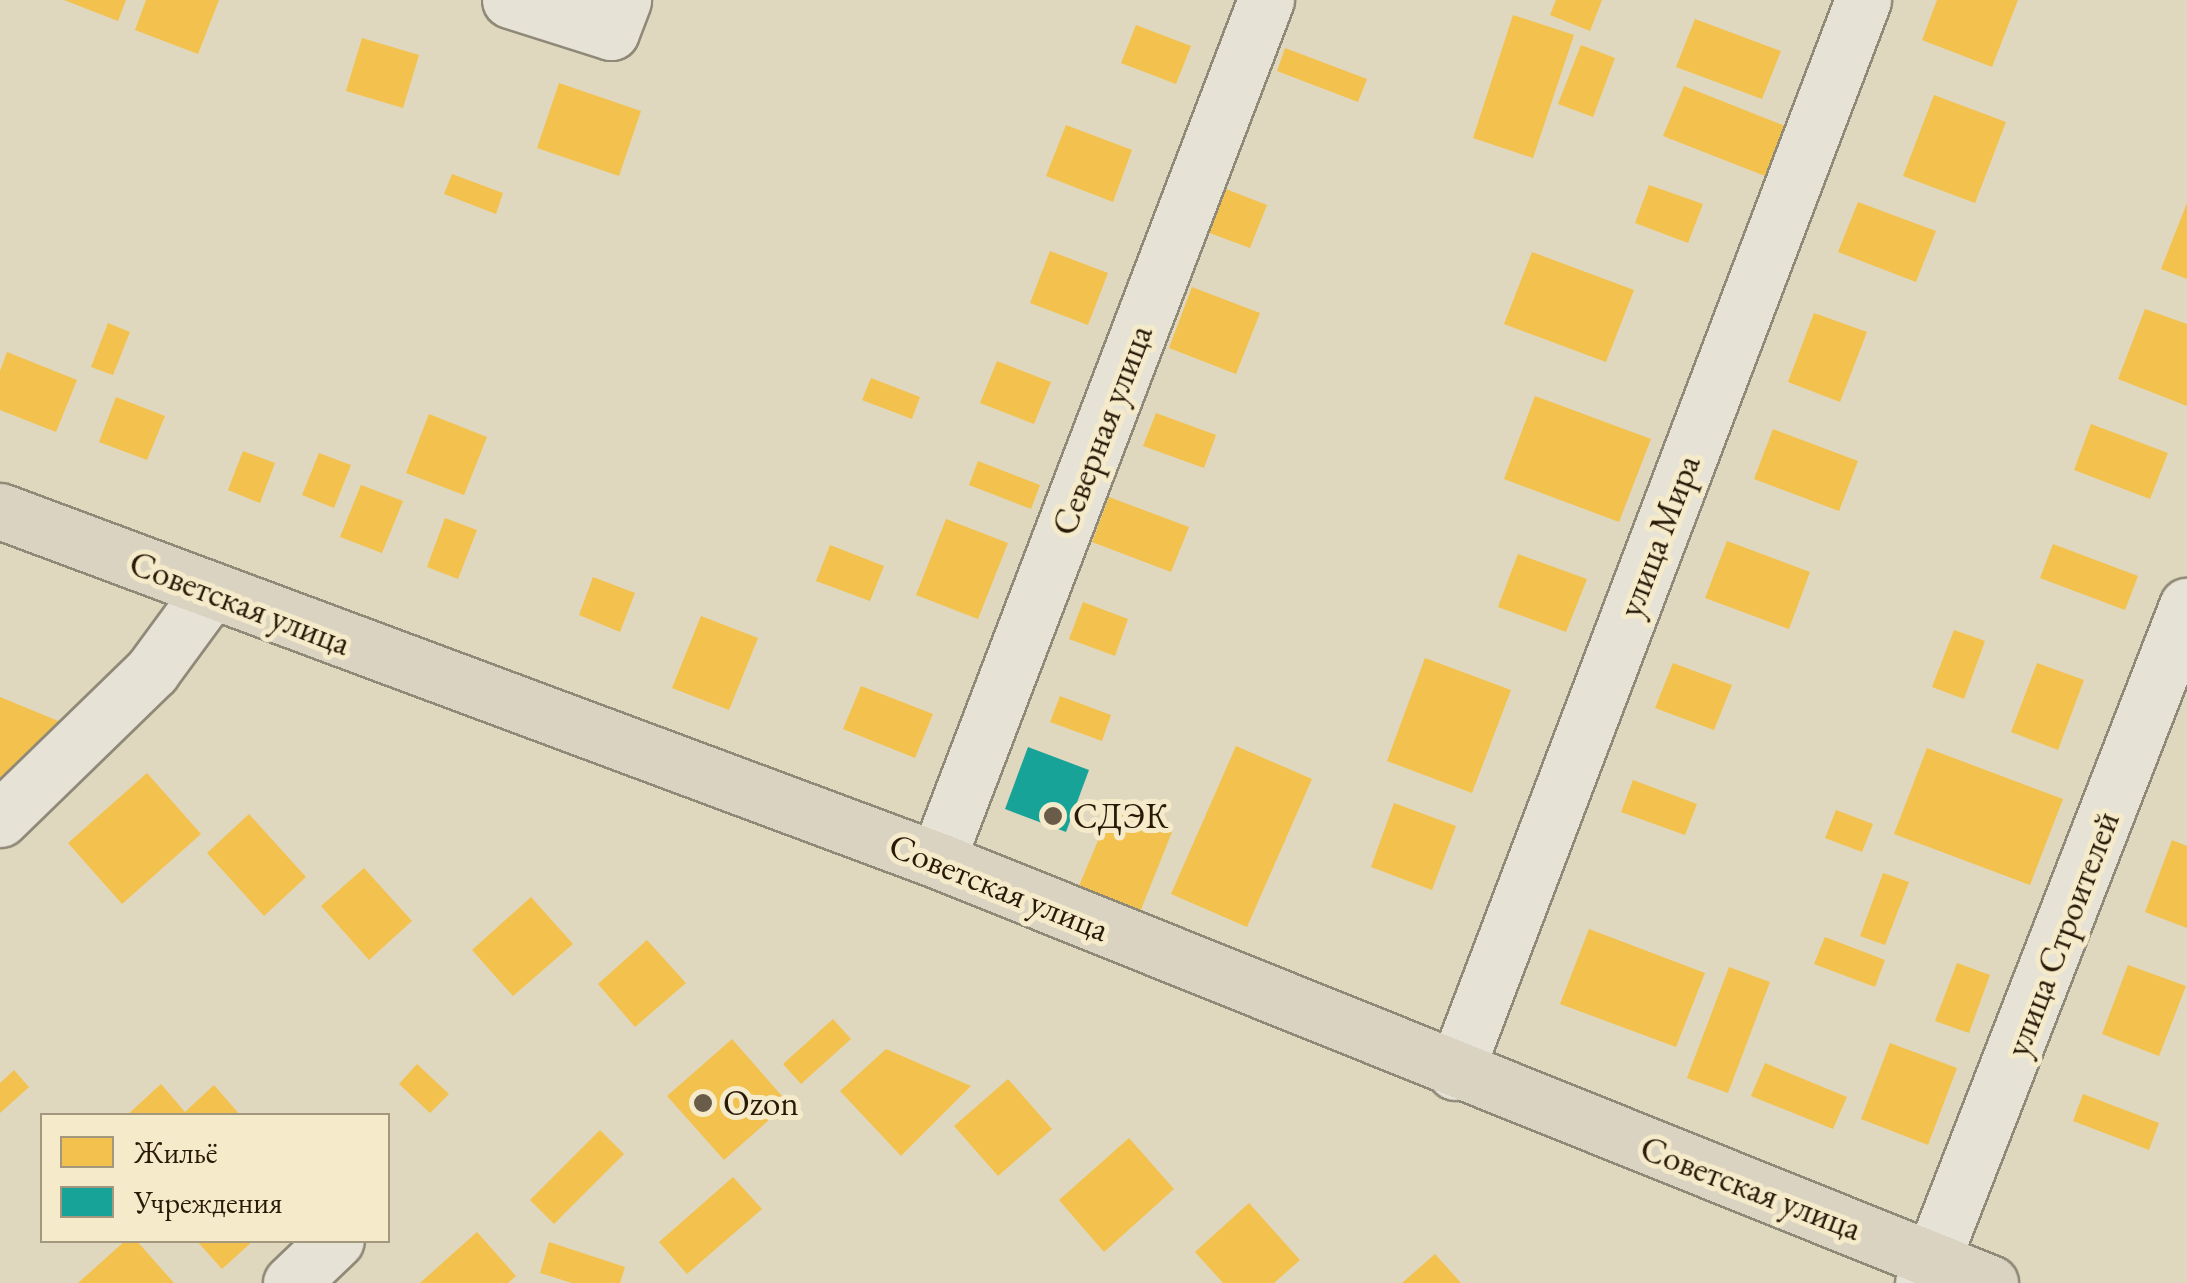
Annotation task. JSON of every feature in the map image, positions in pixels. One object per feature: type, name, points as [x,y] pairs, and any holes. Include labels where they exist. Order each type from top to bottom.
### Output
[{"type":"main road","name":"Советская улица","points":[[0,511],[937,860],[1930,1272],[1990,1283]]},
{"type":"street","points":[[510,0],[617,16]]},
{"type":"street","name":"Северная улица","points":[[937,860],[1266,0]]},
{"type":"street","name":"улица Мира","points":[[1454,1072],[1863,0]]},
{"type":"street","points":[[0,819],[152,671],[210,592]]},
{"type":"street","name":"улица Строителей","points":[[1930,1272],[2187,606]]},
{"type":"street","points":[[291,1283],[333,1243]]},
{"type":"building: Жильё","points":[[64,0],[126,0],[118,21]]},
{"type":"building: Жильё","points":[[146,0],[219,0],[198,54],[135,30]]},
{"type":"building: Жильё","points":[[1556,0],[1602,0],[1590,31],[1550,15]]},
{"type":"building: Жильё","points":[[1937,0],[2018,0],[1992,67],[1922,40]]},
{"type":"building: Жильё","points":[[1513,15],[1574,35],[1533,158],[1473,138]]},
{"type":"building: Жильё","points":[[1695,19],[1781,51],[1762,99],[1676,67]]},
{"type":"building: Жильё","points":[[1136,25],[1191,46],[1176,84],[1121,63]]},
{"type":"building: Жильё","points":[[362,38],[419,55],[403,108],[346,91]]},
{"type":"building: Жильё","points":[[1581,45],[1615,58],[1593,117],[1558,104]]},
{"type":"building: Жильё","points":[[1285,48],[1367,79],[1358,102],[1277,71]]},
{"type":"building: Жильё","points":[[559,83],[641,111],[619,176],[537,148]]},
{"type":"building: Жильё","points":[[1684,86],[1785,126],[1765,176],[1663,136]]},
{"type":"building: Жильё","points":[[1934,95],[2006,122],[1975,203],[1903,176]]},
{"type":"building: Жильё","points":[[1066,125],[1132,150],[1113,202],[1046,176]]},
{"type":"building: Жильё","points":[[452,174],[503,193],[496,214],[444,194]]},
{"type":"building: Жильё","points":[[1213,184],[1267,205],[1250,248],[1196,228]]},
{"type":"building: Жильё","points":[[1649,185],[1703,204],[1688,243],[1635,223]]},
{"type":"building: Жильё","points":[[1858,202],[1936,231],[1916,282],[1838,252]]},
{"type":"building: Жильё","points":[[2187,203],[2187,279],[2161,269]]},
{"type":"building: Жильё","points":[[1050,251],[1108,273],[1088,325],[1030,303]]},
{"type":"building: Жильё","points":[[1532,252],[1634,290],[1606,362],[1504,324]]},
{"type":"building: Жильё","points":[[1192,287],[1260,313],[1236,374],[1169,348]]},
{"type":"building: Жильё","points":[[2145,309],[2187,324],[2187,406],[2118,379]]},
{"type":"building: Жильё","points":[[1814,313],[1867,332],[1840,402],[1788,382]]},
{"type":"building: Жильё","points":[[108,323],[130,332],[113,375],[91,367]]},
{"type":"building: Жильё","points":[[7,352],[77,380],[56,432],[0,410],[0,371]]},
{"type":"building: Жильё","points":[[997,361],[1051,382],[1034,424],[980,403]]},
{"type":"building: Жильё","points":[[871,378],[920,397],[912,419],[862,400]]},
{"type":"building: Жильё","points":[[1535,396],[1651,439],[1619,522],[1504,479]]},
{"type":"building: Жильё","points":[[116,397],[165,416],[147,460],[99,442]]},
{"type":"building: Жильё","points":[[1156,413],[1216,435],[1204,468],[1143,446]]},
{"type":"building: Жильё","points":[[429,414],[487,437],[464,495],[406,473]]},
{"type":"building: Жильё","points":[[2091,424],[2168,453],[2150,499],[2074,470]]},
{"type":"building: Жильё","points":[[1773,429],[1858,461],[1839,511],[1754,479]]},
{"type":"building: Жильё","points":[[243,451],[275,463],[260,503],[228,490]]},
{"type":"building: Жильё","points":[[319,453],[351,465],[334,508],[302,495]]},
{"type":"building: Жильё","points":[[978,461],[1040,485],[1031,509],[969,485]]},
{"type":"building: Жильё","points":[[361,485],[403,501],[382,553],[340,537]]},
{"type":"building: Жильё","points":[[1109,497],[1189,527],[1171,572],[1092,542]]},
{"type":"building: Жильё","points":[[445,518],[477,530],[458,579],[427,567]]},
{"type":"building: Жильё","points":[[946,519],[1008,543],[978,619],[916,595]]},
{"type":"building: Жильё","points":[[1727,541],[1810,572],[1789,629],[1705,598]]},
{"type":"building: Жильё","points":[[2053,544],[2138,576],[2125,610],[2040,578]]},
{"type":"building: Жильё","points":[[830,545],[884,566],[870,601],[816,581]]},
{"type":"building: Жильё","points":[[1518,554],[1587,579],[1566,632],[1498,607]]},
{"type":"building: Жильё","points":[[593,577],[635,593],[620,632],[579,615]]},
{"type":"building: Жильё","points":[[1083,602],[1128,619],[1115,656],[1069,639]]},
{"type":"building: Жильё","points":[[701,616],[758,638],[729,710],[672,688]]},
{"type":"building: Жильё","points":[[1954,630],[1985,641],[1964,699],[1932,687]]},
{"type":"building: Жильё","points":[[1425,658],[1511,690],[1472,793],[1387,761]]},
{"type":"building: Жильё","points":[[1673,663],[1732,685],[1714,730],[1655,708]]},
{"type":"building: Жильё","points":[[2037,663],[2084,680],[2058,750],[2011,732]]},
{"type":"building: Жильё","points":[[861,686],[933,714],[915,758],[843,729]]},
{"type":"building: Жильё","points":[[1060,696],[1111,715],[1102,741],[1050,722]]},
{"type":"building: Жильё","points":[[0,697],[68,725],[0,786]]},
{"type":"building: Жильё","points":[[1236,746],[1312,779],[1247,927],[1171,894]]},
{"type":"building: Жильё","points":[[1927,748],[2063,799],[2030,885],[1894,834]]},
{"type":"building: Жильё","points":[[147,773],[201,834],[122,904],[68,843]]},
{"type":"building: Жильё","points":[[1633,780],[1697,804],[1685,835],[1621,812]]},
{"type":"building: Жильё","points":[[1394,803],[1456,826],[1432,890],[1371,867]]},
{"type":"building: Жильё","points":[[1112,807],[1172,832],[1140,912],[1079,886]]},
{"type":"building: Жильё","points":[[1836,810],[1873,824],[1862,852],[1825,838]]},
{"type":"building: Жильё","points":[[249,814],[306,877],[264,916],[207,853]]},
{"type":"building: Жильё","points":[[2172,840],[2187,846],[2187,928],[2145,912]]},
{"type":"building: Жильё","points":[[364,868],[412,921],[369,960],[321,906]]},
{"type":"building: Жильё","points":[[1883,873],[1909,882],[1885,945],[1860,936]]},
{"type":"building: Жильё","points":[[531,897],[573,944],[513,996],[472,950]]},
{"type":"building: Жильё","points":[[1589,929],[1705,973],[1676,1047],[1560,1004]]},
{"type":"building: Жильё","points":[[1825,937],[1885,960],[1875,987],[1814,964]]},
{"type":"building: Жильё","points":[[647,940],[686,983],[635,1027],[598,984]]},
{"type":"building: Жильё","points":[[1957,963],[1990,975],[1969,1033],[1935,1021]]},
{"type":"building: Жильё","points":[[2128,965],[2186,986],[2159,1056],[2102,1034]]},
{"type":"building: Жильё","points":[[1729,967],[1770,982],[1728,1093],[1687,1078]]},
{"type":"building: Жильё","points":[[833,1019],[851,1039],[801,1084],[783,1064]]},
{"type":"building: Жильё","points":[[732,1039],[788,1103],[724,1160],[667,1096]]},
{"type":"building: Жильё","points":[[1890,1043],[1957,1068],[1928,1145],[1861,1119]]},
{"type":"building: Жильё","points":[[886,1049],[971,1086],[901,1156],[840,1091]]},
{"type":"building: Жильё","points":[[1765,1063],[1847,1097],[1833,1129],[1751,1096]]},
{"type":"building: Жильё","points":[[417,1064],[449,1094],[430,1113],[399,1084]]},
{"type":"building: Жильё","points":[[14,1070],[29,1087],[0,1113],[0,1083]]},
{"type":"building: Жильё","points":[[1008,1079],[1052,1129],[998,1176],[954,1126]]},
{"type":"building: Жильё","points":[[161,1084],[185,1112],[214,1085],[238,1113],[129,1113]]},
{"type":"building: Жильё","points":[[2083,1094],[2159,1123],[2149,1150],[2073,1121]]},
{"type":"building: Жильё","points":[[600,1130],[624,1154],[554,1224],[530,1200]]},
{"type":"building: Жильё","points":[[1129,1138],[1174,1189],[1104,1252],[1059,1200]]},
{"type":"building: Жильё","points":[[733,1177],[762,1209],[687,1274],[659,1242]]},
{"type":"building: Жильё","points":[[1249,1203],[1300,1260],[1274,1283],[1223,1283],[1195,1252]]},
{"type":"building: Жильё","points":[[477,1232],[516,1276],[508,1283],[420,1283]]},
{"type":"building: Жильё","points":[[549,1242],[625,1267],[620,1283],[572,1283],[540,1273]]},
{"type":"building: Жильё","points":[[123,1243],[139,1243],[174,1283],[78,1283]]},
{"type":"building: Жильё","points":[[199,1243],[251,1243],[222,1269]]},
{"type":"building: Жильё","points":[[1435,1254],[1461,1283],[1402,1283]]},
{"type":"building: Учреждения","points":[[1028,747],[1089,770],[1066,832],[1005,809]]},
{"type":"place","name":"СДЭК","points":[[1053,816]]},
{"type":"place","name":"Ozon","points":[[703,1103]]}]
